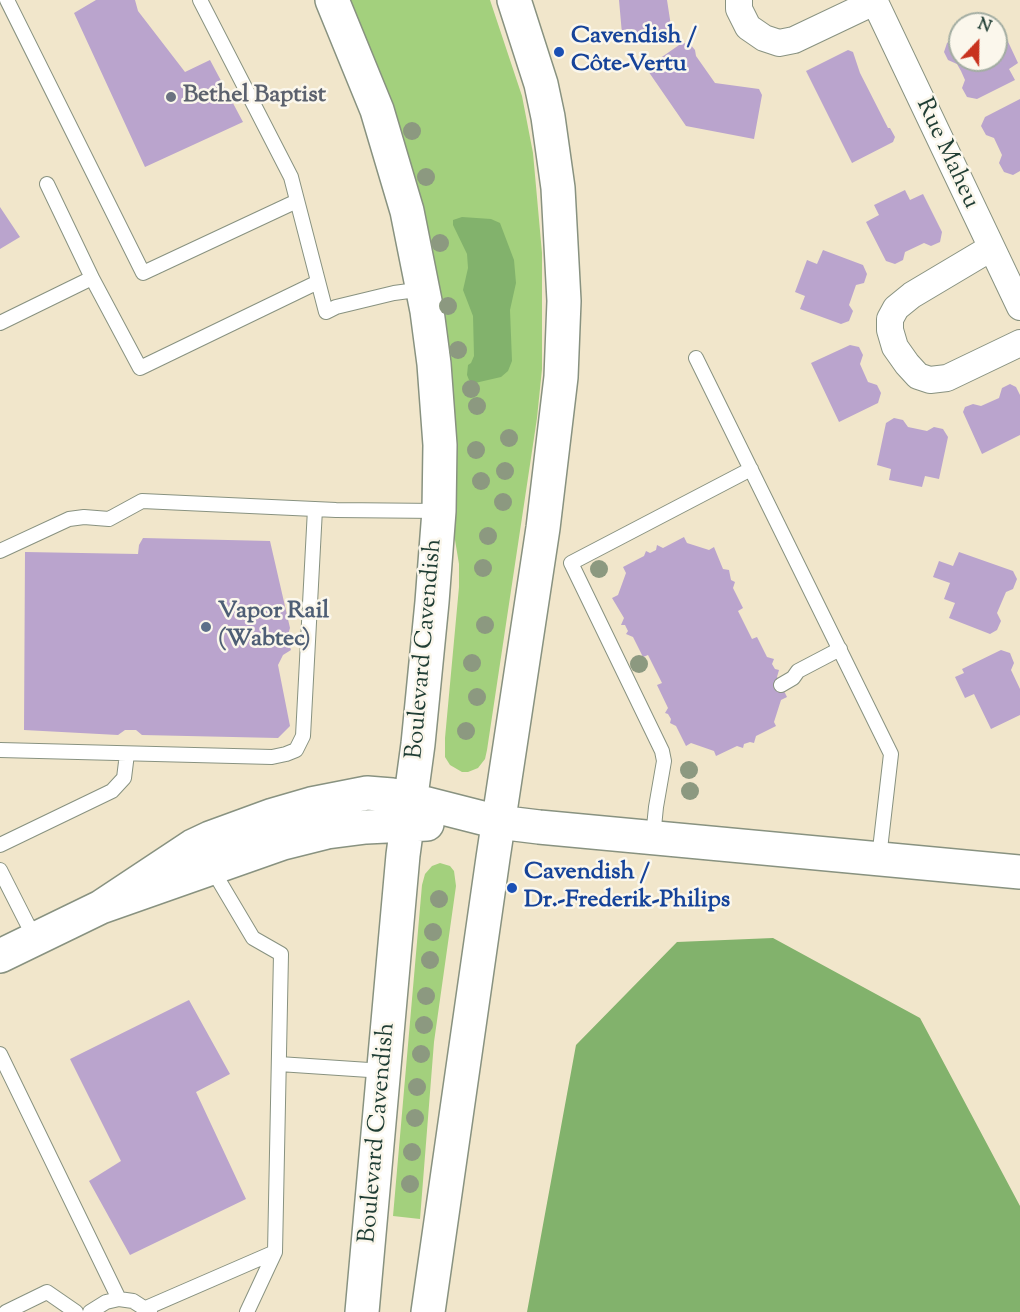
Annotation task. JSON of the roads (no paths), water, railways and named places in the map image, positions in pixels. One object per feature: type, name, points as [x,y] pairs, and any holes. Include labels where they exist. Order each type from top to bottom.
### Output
[{"type":"main road","name":"Boulevard Cavendish","points":[[332,0],[355,53],[388,143],[407,211],[424,289],[434,364],[439,437],[439,511],[418,744],[409,812],[384,1071],[363,1312]]},
{"type":"main road","points":[[430,1308],[498,822],[555,560],[564,342],[564,270],[558,188],[548,117],[514,0]]},
{"type":"main road","points":[[0,956],[100,907],[193,846],[240,826],[311,804],[355,795],[379,793],[409,812]]},
{"type":"main road","points":[[100,907],[249,854],[309,836],[366,827],[409,812],[539,827],[1020,872]]},
{"type":"street","points":[[739,0],[739,9],[748,27],[764,38],[779,43],[794,40],[874,1]]},
{"type":"street","name":"Rue Maheu","points":[[874,1],[1020,307]]},
{"type":"street","points":[[991,248],[912,295],[896,308],[890,319],[892,339],[895,347],[918,376],[930,380],[947,378],[1020,343]]},
{"type":"lane","points":[[7,0],[143,273],[297,201]]},
{"type":"lane","points":[[200,0],[291,177],[326,312],[336,307],[394,293],[424,289]]},
{"type":"lane","points":[[48,184],[92,278],[140,368],[318,282]]},
{"type":"lane","points":[[0,323],[92,278]]},
{"type":"lane","points":[[696,358],[891,754],[879,858]]},
{"type":"lane","points":[[653,837],[664,761],[662,751],[555,560],[751,469]]},
{"type":"lane","points":[[0,551],[69,519],[109,519],[142,501],[315,509],[439,511]]},
{"type":"lane","points":[[0,750],[272,757],[296,750],[303,736],[315,509]]},
{"type":"lane","points":[[781,685],[793,678],[798,671],[840,650]]},
{"type":"lane","points":[[0,844],[112,791],[124,778],[127,754]]},
{"type":"lane","points":[[212,869],[253,938],[281,954],[275,1252],[247,1312]]},
{"type":"lane","points":[[0,870],[35,939]]},
{"type":"lane","points":[[0,1054],[119,1299]]},
{"type":"lane","points":[[279,1064],[384,1071]]},
{"type":"lane","points":[[90,1312],[106,1302],[119,1299],[133,1301],[148,1310],[275,1252]]},
{"type":"lane","points":[[6,1312],[47,1292],[76,1312]]},
{"type":"place","name":"Cavendish / Côte-Vertu","points":[[559,52]]},
{"type":"place","name":"Bethel Baptist","points":[[171,97]]},
{"type":"place","name":"Vapor Rail (Wabtec)","points":[[206,627]]},
{"type":"place","name":"Cavendish / Dr.-Frederik-Philips","points":[[512,888]]}]
